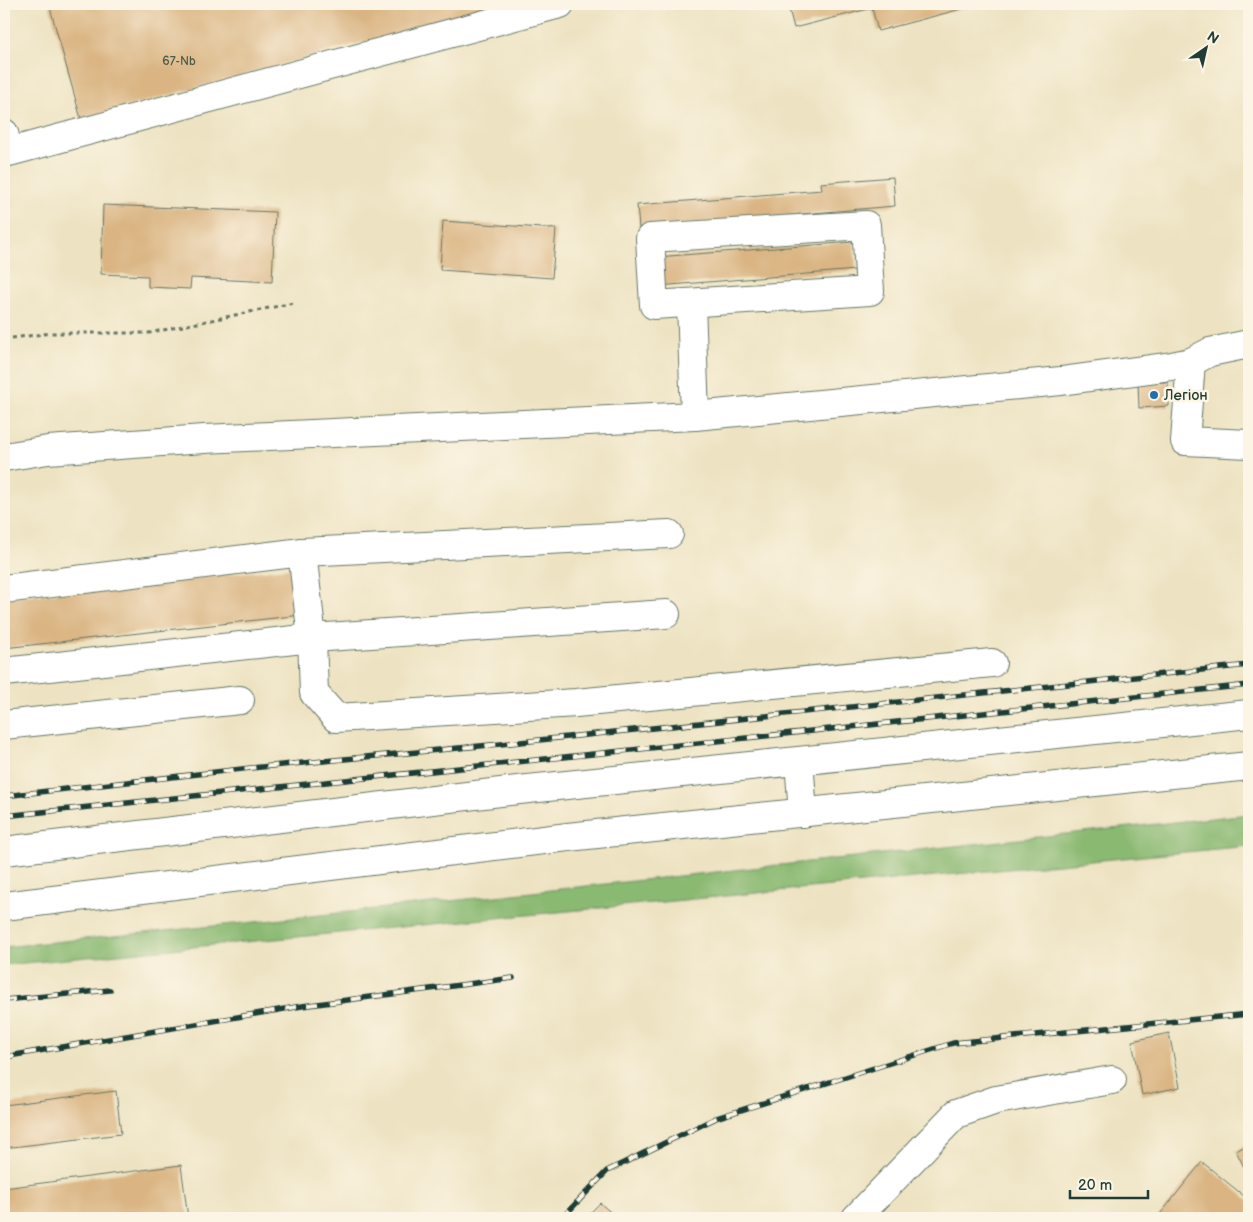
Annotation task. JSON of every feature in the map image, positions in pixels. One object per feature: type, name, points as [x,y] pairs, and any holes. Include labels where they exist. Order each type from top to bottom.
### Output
[{"type":"lane","points":[[4,133],[9,152],[560,4]]},
{"type":"lane","points":[[866,225],[870,291],[691,303],[654,305],[650,238],[866,225]]},
{"type":"lane","points":[[691,303],[695,416]]},
{"type":"lane","points":[[4,457],[48,450],[204,439],[695,416],[1060,381],[1172,366],[1190,362],[1210,352],[1249,344]]},
{"type":"lane","points":[[1190,362],[1185,441],[1249,444]]},
{"type":"lane","points":[[4,589],[302,552],[669,534]]},
{"type":"lane","points":[[302,552],[312,638],[314,693],[336,718],[576,703],[992,663]]},
{"type":"lane","points":[[4,672],[312,638],[666,614]]},
{"type":"lane","points":[[4,725],[240,700]]},
{"type":"lane","points":[[4,851],[509,791],[1249,714]]},
{"type":"lane","points":[[799,761],[803,812]]},
{"type":"lane","points":[[4,906],[568,837],[1249,766]]},
{"type":"lane","points":[[856,1218],[956,1114],[996,1100],[1112,1080]]},
{"type":"path","points":[[4,339],[52,332],[149,333],[293,303]]},
{"type":"green space","points":[[1249,814],[1249,846],[4,965],[4,947],[284,919]]},
{"type":"building","points":[[49,4],[504,4],[81,119]]},
{"type":"building","points":[[774,4],[980,4],[878,31],[872,8],[794,28],[788,5],[775,9]]},
{"type":"building","points":[[893,177],[895,206],[639,228],[637,205],[822,190],[821,183]]},
{"type":"building","points":[[103,205],[275,212],[272,282],[191,278],[190,289],[148,287],[148,276],[101,274]]},
{"type":"building","points":[[443,221],[556,229],[552,278],[440,270]]},
{"type":"building","points":[[854,242],[856,270],[658,286],[656,257]]},
{"type":"building","name":"Легіон","points":[[1168,382],[1169,406],[1139,408],[1138,383]]},
{"type":"building","points":[[296,567],[302,615],[4,648],[4,599]]},
{"type":"building","points":[[1169,1033],[1180,1087],[1142,1095],[1132,1041]]},
{"type":"building","points":[[116,1091],[121,1134],[4,1148],[4,1105]]},
{"type":"building","points":[[1249,1144],[1249,1177],[1236,1151]]},
{"type":"building","points":[[1202,1162],[1249,1200],[1249,1218],[1157,1218]]},
{"type":"building","points":[[181,1165],[188,1218],[4,1218],[4,1188]]},
{"type":"building","points":[[600,1203],[617,1218],[585,1218]]},
{"type":"railway","points":[[4,796],[251,768],[511,743],[1249,665]]},
{"type":"railway","points":[[4,816],[1249,685]]},
{"type":"railway","points":[[4,1059],[15,1055],[302,1006],[513,978]]},
{"type":"railway","points":[[4,1000],[110,990]]},
{"type":"railway","points":[[562,1218],[607,1171],[716,1118],[953,1043],[1249,1014]]},
{"type":"place","name":"Легіон","points":[[1154,395]]}]
